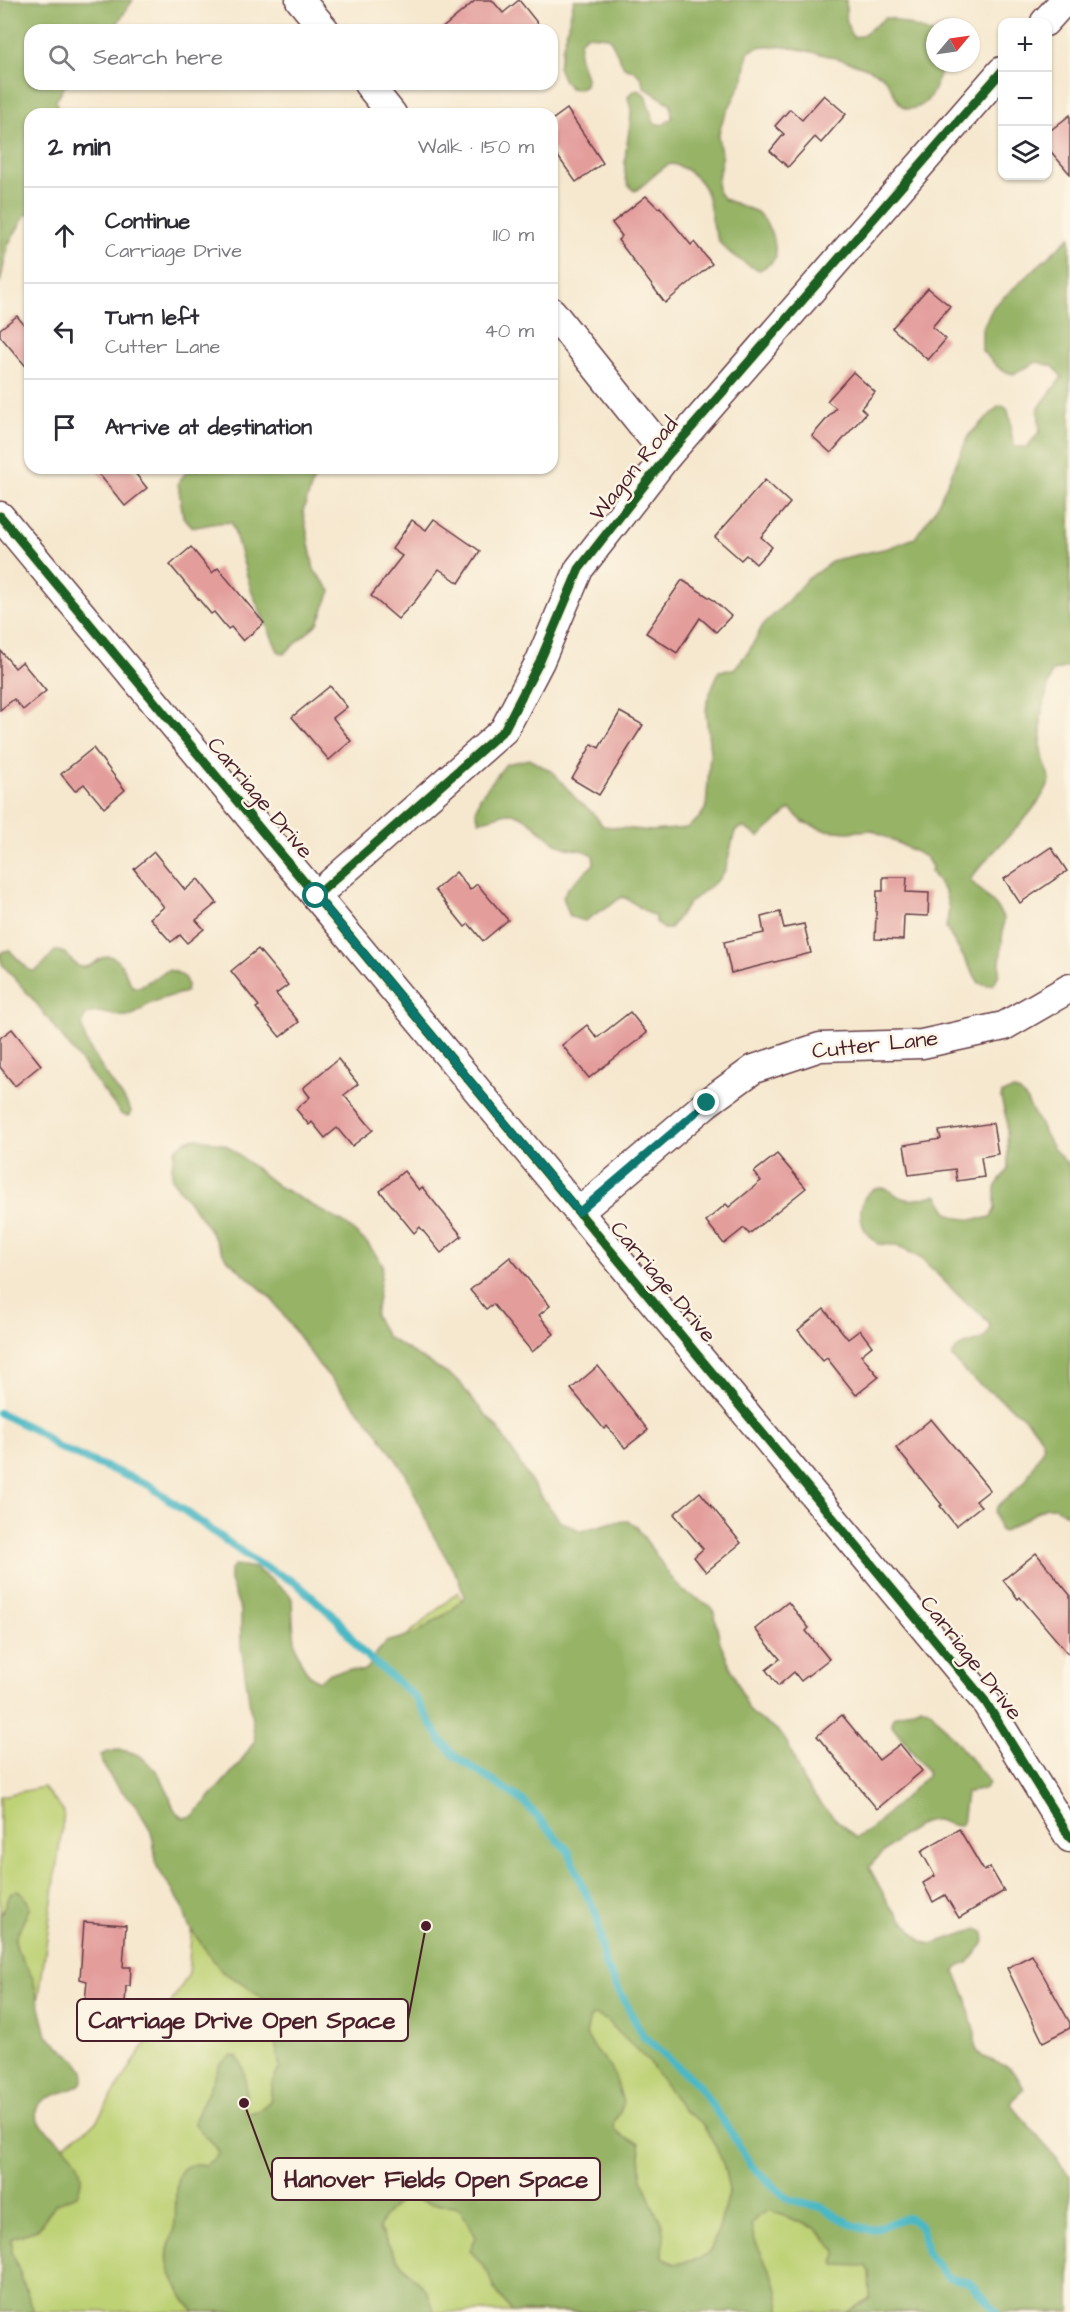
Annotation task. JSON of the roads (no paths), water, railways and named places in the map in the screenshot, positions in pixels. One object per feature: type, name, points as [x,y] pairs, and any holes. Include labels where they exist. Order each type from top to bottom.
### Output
[{"type":"street","points":[[300,0],[320,24]]},
{"type":"street","points":[[1049,18],[1065,0]]},
{"type":"street","name":"Wagon Road","points":[[316,896],[504,730],[540,661],[579,569],[667,456],[1001,72]]},
{"type":"street","points":[[373,90],[387,108]]},
{"type":"street","points":[[558,320],[667,456]]},
{"type":"street","name":"Carriage Drive","points":[[0,516],[985,1701],[1070,1838]]},
{"type":"street","name":"Cutter Lane","points":[[579,1212],[707,1103],[754,1069],[820,1047],[922,1044],[1004,1026],[1070,988]]},
{"type":"waterway","points":[[0,1413],[41,1433],[57,1447],[149,1485],[257,1563],[296,1583],[337,1619],[360,1650],[415,1697],[440,1739],[456,1757],[523,1801],[569,1852],[597,1916],[604,1962],[643,2036],[697,2084],[731,2132],[751,2166],[788,2199],[821,2207],[850,2224],[871,2230],[908,2217],[922,2228],[927,2253],[947,2277],[969,2282],[997,2312]]},
{"type":"place","name":"Carriage Drive Open Space","points":[[426,1926]]},
{"type":"place","name":"Hanover Fields Open Space","points":[[244,2103]]}]
